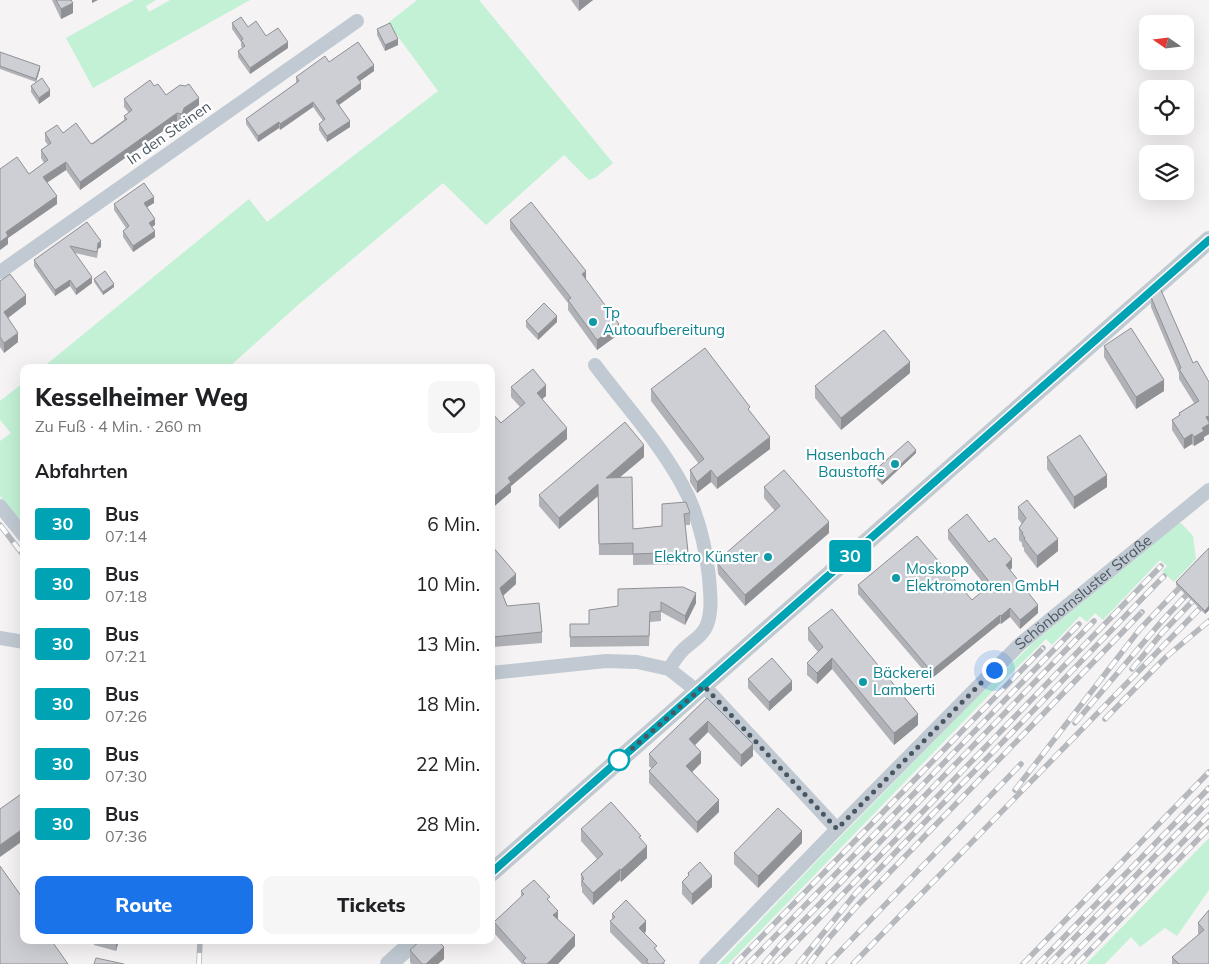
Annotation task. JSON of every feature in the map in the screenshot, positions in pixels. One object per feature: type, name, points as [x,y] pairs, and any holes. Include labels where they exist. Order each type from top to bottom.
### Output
[{"type":"street","name":"In den Steinen","points":[[0,272],[357,22]]},
{"type":"street","points":[[495,869],[1209,240]]},
{"type":"street","points":[[595,365],[631,411],[677,476],[688,498],[704,544],[710,609],[707,624],[703,633],[682,650],[669,670]]},
{"type":"street","name":"Schönbornsluster Straße","points":[[706,964],[1020,644],[1209,490]]},
{"type":"street","points":[[0,506],[20,531]]},
{"type":"street","points":[[0,638],[20,641]]},
{"type":"street","points":[[495,673],[606,661],[637,662],[669,670],[701,688],[837,829]]},
{"type":"street","points":[[389,964],[412,944]]},
{"type":"green space","points":[[134,0],[156,0],[146,6],[149,12],[170,0],[250,0],[93,88],[66,38]]},
{"type":"green space","points":[[417,0],[479,0],[613,163],[596,177],[589,180],[564,155],[486,225],[443,183],[298,305],[232,364],[47,364],[249,199],[267,222],[438,91],[388,23]]},
{"type":"green space","points":[[20,385],[20,522],[0,496],[0,441],[11,433],[0,420],[0,401]]},
{"type":"green space","points":[[1179,523],[1193,536],[1196,559],[1174,582],[1162,571],[1167,566],[1160,560],[1103,620],[1095,613],[1087,622],[1080,616],[1052,645],[1046,639],[728,964],[719,964],[975,699],[1033,643]]},
{"type":"green space","points":[[1209,838],[1209,890],[1177,936],[1165,928],[1140,947],[1131,937],[1105,964],[1086,964]]},
{"type":"building","points":[[56,0],[71,0],[73,3],[61,9]]},
{"type":"building","points":[[241,17],[248,27],[256,21],[266,36],[278,28],[288,42],[250,68],[238,51],[245,46],[241,40],[243,39],[232,23]]},
{"type":"building","points":[[390,23],[398,39],[385,45],[377,29]]},
{"type":"building","points":[[358,42],[374,65],[357,77],[361,83],[336,101],[350,121],[327,136],[319,124],[325,119],[313,102],[258,136],[246,119],[299,81],[296,77],[325,56],[329,62]]},
{"type":"building","points":[[0,52],[40,66],[36,79],[0,66]]},
{"type":"building","points":[[42,78],[50,90],[39,98],[31,86]]},
{"type":"building","points":[[150,80],[154,86],[158,84],[166,95],[180,85],[185,86],[189,84],[199,98],[184,108],[182,114],[177,113],[80,182],[66,162],[43,177],[57,196],[6,232],[8,236],[0,242],[0,169],[17,157],[29,174],[48,160],[41,150],[51,143],[45,133],[57,125],[63,133],[76,123],[91,144],[94,143],[127,119],[124,116],[132,110],[124,99]]},
{"type":"building","points":[[144,183],[154,197],[144,203],[155,219],[149,223],[155,231],[133,246],[123,231],[129,226],[114,204]]},
{"type":"building","points":[[531,202],[586,271],[582,274],[619,324],[597,340],[568,300],[571,298],[510,220]]},
{"type":"building","points":[[87,222],[101,241],[98,243],[97,252],[70,246],[92,277],[76,289],[70,280],[55,290],[34,260]]},
{"type":"building","points":[[105,271],[114,284],[103,292],[94,279]]},
{"type":"building","points":[[10,274],[26,295],[4,312],[18,333],[4,343],[0,337],[0,281]]},
{"type":"building","points":[[1160,288],[1193,363],[1197,361],[1209,382],[1209,416],[1206,417],[1209,424],[1202,428],[1204,431],[1194,437],[1192,434],[1184,439],[1172,420],[1180,415],[1179,413],[1199,401],[1179,369],[1181,368],[1151,297]]},
{"type":"building","points":[[544,303],[557,316],[538,334],[526,321]]},
{"type":"building","points":[[1131,328],[1164,380],[1136,397],[1104,346]]},
{"type":"building","points":[[884,330],[910,362],[841,418],[815,386]]},
{"type":"building","points":[[705,348],[750,407],[748,409],[770,437],[717,478],[711,470],[697,482],[690,470],[704,459],[651,389]]},
{"type":"building","points":[[533,369],[546,385],[537,393],[567,428],[508,478],[511,482],[495,496],[495,416],[501,423],[525,403],[511,387]]},
{"type":"building","points":[[625,422],[644,445],[606,478],[632,477],[633,529],[662,526],[662,504],[686,502],[690,513],[684,514],[688,552],[633,554],[633,543],[599,544],[598,484],[559,518],[539,495]]},
{"type":"building","points":[[1080,435],[1107,475],[1074,497],[1047,457]]},
{"type":"building","name":"Hasenbach Baustoffe","points":[[908,441],[916,450],[882,482],[873,472]]},
{"type":"building","points":[[784,470],[829,522],[745,595],[717,561],[780,506],[764,487]]},
{"type":"building","points":[[1027,500],[1058,539],[1037,556],[1024,539],[1023,533],[1019,528],[1026,518],[1018,507]]},
{"type":"building","points":[[967,514],[989,542],[995,538],[1012,559],[1006,565],[1038,605],[1020,620],[1010,608],[931,671],[858,585],[917,536],[972,600],[991,584],[948,530]]},
{"type":"building","points":[[1209,548],[1209,606],[1205,611],[1176,582]]},
{"type":"building","points":[[495,550],[516,574],[500,588],[507,606],[539,603],[542,632],[495,637]]},
{"type":"building","points":[[683,587],[696,593],[685,616],[661,602],[661,611],[650,612],[649,636],[570,637],[570,624],[589,624],[589,610],[618,606],[618,589]]},
{"type":"building","name":"Bäckerei Lamberti","points":[[832,609],[918,714],[894,733],[832,658],[817,673],[807,663],[823,647],[808,628]]},
{"type":"building","points":[[772,658],[792,681],[769,702],[748,679]]},
{"type":"building","points":[[707,698],[753,744],[741,755],[708,721],[689,739],[701,752],[686,766],[719,800],[697,822],[649,771],[657,763],[649,754]]},
{"type":"building","points":[[20,795],[20,831],[0,845],[0,809]]},
{"type":"building","points":[[611,802],[641,836],[639,837],[647,846],[593,893],[582,881],[584,879],[581,874],[603,854],[581,829]]},
{"type":"building","points":[[778,808],[802,831],[758,876],[734,853]]},
{"type":"building","points":[[700,862],[712,876],[692,894],[682,882],[689,875],[688,873]]},
{"type":"building","points":[[0,866],[20,894],[20,944],[54,944],[68,964],[0,964]]},
{"type":"building","points":[[534,880],[550,897],[547,899],[558,911],[553,915],[575,935],[547,964],[526,964],[523,961],[526,958],[495,923],[524,894],[521,891]]},
{"type":"building","points":[[626,900],[646,921],[639,928],[657,946],[654,948],[665,961],[662,964],[649,964],[646,961],[648,960],[610,921],[615,917],[612,914]]},
{"type":"building","points":[[1209,910],[1209,964],[1179,964],[1172,957],[1204,930],[1198,923]]},
{"type":"building","points":[[417,944],[441,944],[444,947],[426,964],[422,964],[410,950]]},
{"type":"building","points":[[96,958],[124,964],[94,964]]},
{"type":"railway","points":[[0,525],[20,551]]},
{"type":"railway","points":[[1015,790],[1140,629],[1209,557]]},
{"type":"railway","points":[[775,964],[1161,566]]},
{"type":"railway","points":[[1075,723],[1161,622],[1209,571]]},
{"type":"railway","points":[[798,964],[856,893],[1164,576]]},
{"type":"railway","points":[[1132,669],[1162,633],[1209,584]]},
{"type":"railway","points":[[853,964],[1209,599]]},
{"type":"railway","points":[[809,964],[857,906],[1142,612]]},
{"type":"railway","points":[[764,964],[783,942],[1094,621]]},
{"type":"railway","points":[[1105,719],[1166,657],[1209,621]]},
{"type":"railway","points":[[748,964],[1079,624]]},
{"type":"railway","points":[[735,964],[1043,648]]},
{"type":"railway","points":[[828,964],[1021,764]]},
{"type":"railway","points":[[1023,964],[1209,772]]},
{"type":"railway","points":[[1038,964],[1209,788]]},
{"type":"railway","points":[[1049,964],[1209,801]]},
{"type":"railway","points":[[1064,964],[1209,815]]},
{"type":"railway","points":[[1077,964],[1209,828]]},
{"type":"railway","points":[[199,964],[200,944]]},
{"type":"bus line","name":"30","points":[[495,869],[1209,240]]},
{"type":"place","name":"Tp Autoaufbereitung","points":[[593,322]]},
{"type":"place","name":"Hasenbach Baustoffe","points":[[895,464]]},
{"type":"place","name":"Elektro Künster","points":[[768,557]]},
{"type":"place","name":"Moskopp Elektromotoren GmbH","points":[[896,578]]},
{"type":"place","name":"Bäckerei Lamberti","points":[[863,682]]},
{"type":"route","points":[[619,760],[704,686],[837,829],[994,670]]}]
